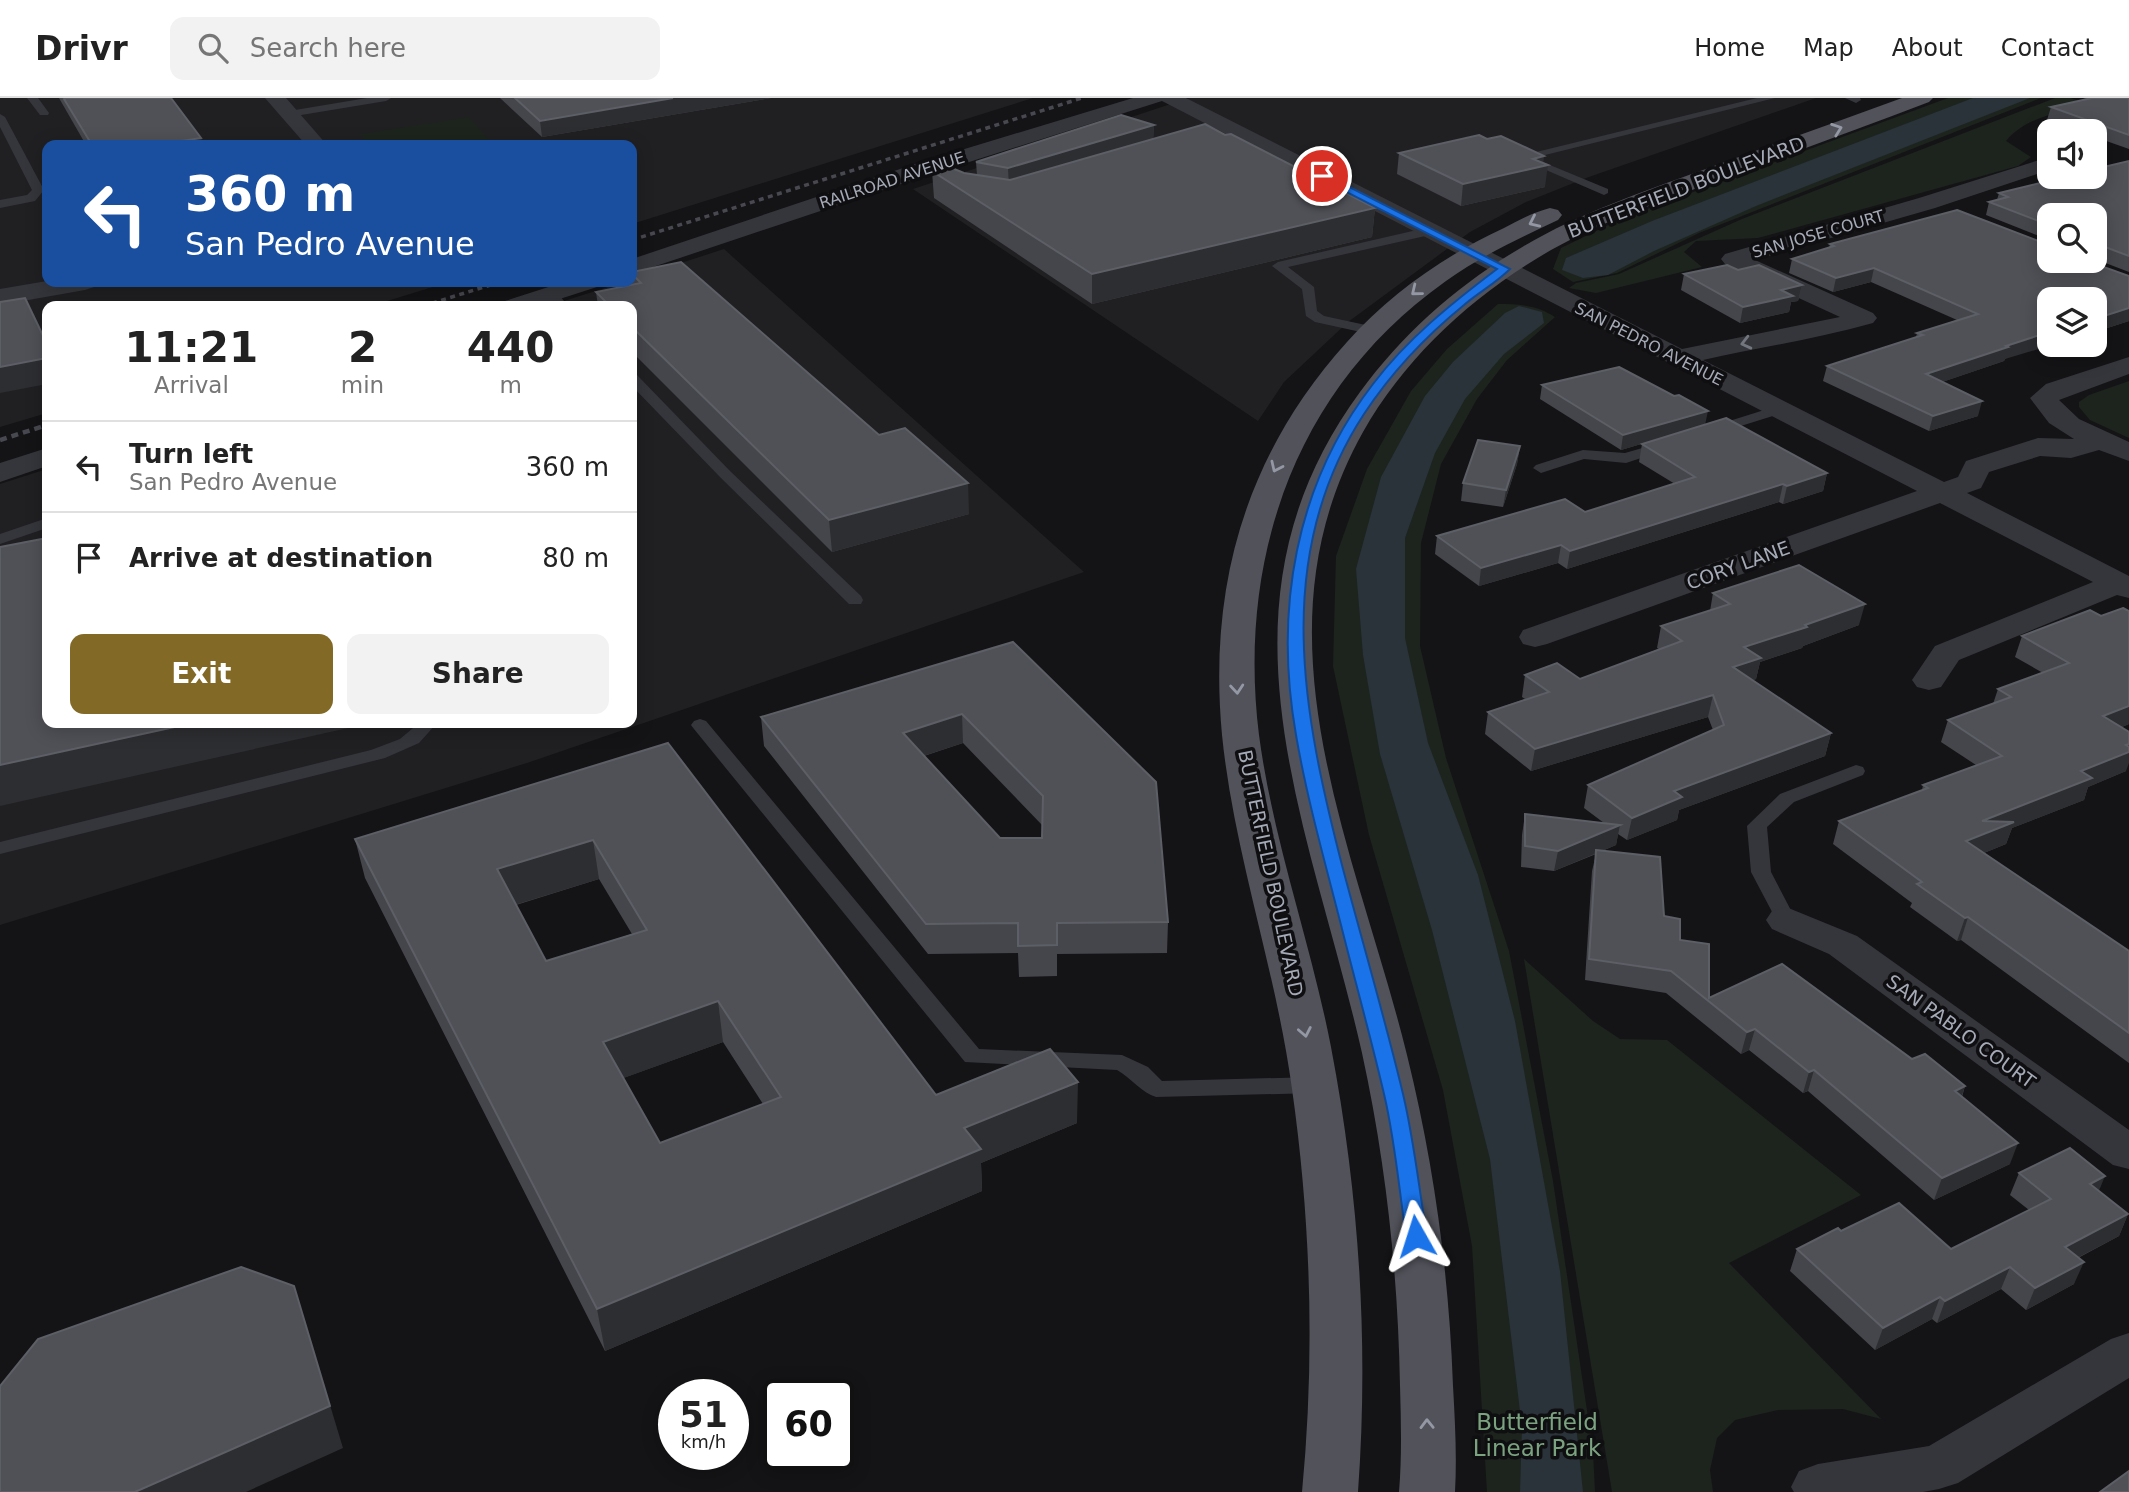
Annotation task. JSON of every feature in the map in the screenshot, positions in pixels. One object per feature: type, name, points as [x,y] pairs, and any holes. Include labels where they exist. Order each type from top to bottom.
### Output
[{"type":"main road","name":"BUTTERFIELD BOULEVARD","points":[[1330,1492],[1337,1331],[1331,1208],[1315,1085],[1297,991],[1255,815],[1241,735],[1235,663],[1238,599],[1254,528],[1268,482],[1316,395],[1345,357],[1370,330],[1426,284],[1557,238],[1597,219],[1922,98]]},
{"type":"main road","name":"BUTTERFIELD BOULEVARD","points":[[1766,132],[1856,99]]},
{"type":"main road","name":"BUTTERFIELD BOULEVARD","points":[[1427,1492],[1426,1342],[1414,1209],[1394,1097],[1318,803],[1303,733],[1295,663],[1296,601],[1303,542],[1337,450],[1357,415],[1391,369],[1460,303],[1489,261],[1624,184]]},
{"type":"street","points":[[275,98],[312,140]]},
{"type":"street","name":"RAILROAD AVENUE","points":[[637,265],[920,170],[1154,98]]},
{"type":"street","name":"SAN PEDRO AVENUE","points":[[1170,98],[2124,586]]},
{"type":"street","points":[[1199,140],[1233,131]]},
{"type":"street","name":"SAN JOSE COURT","points":[[1677,358],[1773,335],[1813,332],[1864,318],[1733,259],[1927,203],[2037,167]]},
{"type":"street","points":[[920,170],[952,184]]},
{"type":"street","points":[[1927,203],[1954,214]]},
{"type":"street","points":[[0,297],[57,287]]},
{"type":"street","points":[[556,300],[579,287]]},
{"type":"street","name":"SAN JOSE COURT","points":[[1709,374],[1795,347],[1813,332]]},
{"type":"street","points":[[2129,365],[2056,390],[2044,398],[2049,409],[2059,418],[2129,452]]},
{"type":"street","name":"CORY LANE","points":[[1535,637],[1971,482],[2007,483],[2069,461],[2071,449],[2101,440]]},
{"type":"street","points":[[0,473],[42,459]]},
{"type":"street","points":[[1929,680],[1947,653],[2124,586]]},
{"type":"street","name":"SAN PABLO COURT","points":[[1786,920],[1843,945],[2129,1153]]},
{"type":"street","points":[[1818,1487],[1939,1467],[2129,1353]]},
{"type":"lane","points":[[32,98],[44,113]]},
{"type":"lane","points":[[289,114],[386,98]]},
{"type":"lane","points":[[1624,184],[1522,157],[1770,98]]},
{"type":"lane","points":[[0,117],[38,190],[31,198],[0,204]]},
{"type":"lane","points":[[1370,330],[1320,320],[1311,313],[1308,287],[1278,266],[1430,232]]},
{"type":"lane","points":[[637,383],[725,474],[855,600]]},
{"type":"lane","points":[[1541,468],[1583,454],[1626,458],[1777,410]]},
{"type":"lane","points":[[0,539],[42,521]]},
{"type":"lane","points":[[37,544],[42,529]]},
{"type":"lane","points":[[700,725],[973,1057],[1122,1063],[1140,1073],[1156,1088],[1315,1085]]},
{"type":"lane","points":[[0,848],[377,754],[406,744],[426,728]]},
{"type":"lane","points":[[1786,920],[1761,872],[1757,826],[1787,798],[1856,771]]},
{"type":"shaded area","points":[[0,98],[1033,98],[637,222],[637,140],[42,140],[42,287],[433,287],[387,301],[42,301],[42,414],[0,427]]},
{"type":"shaded area","points":[[1189,98],[1816,98],[1586,178],[1526,202],[1470,232],[1348,322],[1284,382],[1258,421],[913,189]]},
{"type":"shaded area","points":[[1973,98],[2030,98],[1756,206],[1654,251],[1608,275],[1583,278],[1562,270],[1566,258],[1652,221]]},
{"type":"shaded area","points":[[724,249],[1084,572],[637,725],[637,301],[564,301],[608,287],[637,287],[637,277]]},
{"type":"shaded area","points":[[1519,306],[1542,312],[1544,323],[1504,354],[1465,399],[1435,453],[1405,538],[1405,638],[1428,743],[1478,875],[1515,1021],[1560,1271],[1583,1492],[1520,1492],[1522,1428],[1490,1159],[1432,930],[1380,754],[1363,655],[1356,569],[1381,477],[1425,396],[1453,362],[1505,313]]},
{"type":"shaded area","points":[[42,471],[42,728],[629,728],[527,763],[0,925],[0,484]]},
{"type":"green space","points":[[1948,98],[2041,98],[1699,233],[1617,273],[1573,282],[1553,269],[1561,248],[1623,218]]},
{"type":"green space","points":[[2055,98],[2070,98],[2092,105],[2045,116],[2014,133],[2006,141],[2031,157],[2018,166],[1758,238],[1696,241],[1684,252],[1702,267],[1596,293],[1569,288],[1576,283],[1619,274],[1742,219]]},
{"type":"green space","points":[[469,117],[489,140],[365,140],[360,134]]},
{"type":"green space","name":"Butterfield Linear Park","points":[[1498,304],[1528,306],[1555,317],[1507,360],[1477,399],[1441,464],[1421,543],[1420,646],[1446,758],[1509,951],[1553,1181],[1593,1451],[1595,1492],[1487,1492],[1472,1246],[1443,1090],[1369,835],[1333,666],[1336,556],[1367,469],[1411,391],[1447,349]]},
{"type":"green space","points":[[2129,381],[2129,438],[2090,420],[2079,407],[2079,402],[2089,395]]},
{"type":"green space","points":[[1524,959],[1593,1021],[1620,1039],[1667,1040],[1861,1195],[1729,1263],[1881,1419],[1843,1409],[1778,1410],[1735,1420],[1717,1438],[1710,1470],[1713,1492],[1612,1492]]},
{"type":"building","points":[[171,98],[201,138],[89,140],[64,99]]},
{"type":"building","points":[[515,98],[673,98],[540,121]]},
{"type":"building","points":[[2092,98],[2129,98],[2129,135],[2107,127],[2107,119],[2084,119],[2051,107]]},
{"type":"building","points":[[1121,115],[1154,125],[1008,168],[976,162]]},
{"type":"building","points":[[1205,124],[1225,135],[1231,134],[1375,208],[1092,274],[932,171],[947,166],[964,173],[1010,180]]},
{"type":"building","points":[[1479,135],[1487,139],[1501,136],[1544,156],[1533,159],[1548,165],[1463,184],[1399,153]]},
{"type":"building","points":[[2129,161],[2129,256],[2107,248],[2107,203],[2037,203],[2037,220],[1989,202],[2008,197],[1999,193],[2037,184],[2037,189],[2107,189],[2107,166]]},
{"type":"building","points":[[1957,210],[2037,240],[2037,273],[2107,273],[2107,268],[2129,276],[2129,308],[2107,315],[2107,287],[2037,287],[2037,336],[1926,374],[1982,401],[1933,416],[1827,366],[1978,314],[1874,268],[1836,278],[1792,259],[1834,246],[1830,244]]},
{"type":"building","points":[[681,262],[879,435],[905,428],[968,483],[829,520],[637,332],[637,301],[605,301],[596,292],[637,287],[637,284],[641,283],[637,279],[637,271]]},
{"type":"building","points":[[1727,265],[1738,270],[1759,265],[1802,285],[1781,290],[1793,296],[1743,307],[1684,274]]},
{"type":"building","points":[[25,298],[42,334],[42,359],[0,367],[0,302]]},
{"type":"building","points":[[1619,367],[1708,411],[1623,435],[1542,385]]},
{"type":"building","points":[[1726,418],[1827,473],[1787,486],[1783,484],[1570,551],[1561,545],[1481,568],[1437,536],[1565,499],[1585,512],[1695,477],[1642,444]]},
{"type":"building","points":[[1478,440],[1520,446],[1506,490],[1463,483]]},
{"type":"building","points":[[42,539],[42,728],[170,728],[0,765],[0,547]]},
{"type":"building","points":[[1799,565],[1865,604],[1805,625],[1807,627],[1744,647],[1761,658],[1733,667],[1831,733],[1674,791],[1682,797],[1632,818],[1588,785],[1724,725],[1713,695],[1535,749],[1488,712],[1549,692],[1525,675],[1557,663],[1580,679],[1682,641],[1661,626],[1730,604],[1713,593]]},
{"type":"building","points":[[2123,608],[2129,611],[2129,706],[2103,716],[2129,732],[2129,744],[2126,745],[2129,752],[2081,771],[2092,778],[1982,821],[2014,822],[1966,841],[2129,951],[2129,1033],[1968,917],[1965,918],[1917,884],[1922,882],[1839,821],[1928,788],[1923,785],[2002,756],[1948,720],[2011,697],[1998,689],[2069,663],[2022,636],[2090,610],[2101,616]]},
{"type":"building","points":[[1013,642],[1156,782],[1168,922],[1057,923],[1057,945],[1018,946],[1018,923],[926,924],[761,717]],"holes":[[[962,714],[1043,796],[1042,838],[1000,838],[903,733]]]},
{"type":"building","points":[[668,743],[936,1095],[1050,1049],[1078,1082],[964,1128],[981,1149],[597,1309],[355,839]],"holes":[[[593,840],[647,930],[546,961],[497,869]],[[718,1001],[781,1097],[660,1143],[603,1042]]]},
{"type":"building","points":[[1525,814],[1620,825],[1558,851],[1525,846]]},
{"type":"building","points":[[1596,850],[1660,857],[1664,916],[1680,919],[1680,940],[1709,944],[1709,998],[1782,964],[1912,1059],[1925,1054],[1965,1086],[1955,1091],[2018,1143],[1942,1178],[1814,1070],[1809,1072],[1755,1029],[1747,1032],[1671,971],[1589,959]]},
{"type":"building","points":[[2070,1148],[2105,1176],[2090,1184],[2128,1214],[2065,1247],[2084,1262],[2035,1288],[2010,1267],[1945,1301],[1940,1297],[1883,1328],[1797,1249],[1838,1228],[1841,1231],[1899,1203],[1951,1249],[2051,1199],[2019,1173]]},
{"type":"building","points":[[241,1267],[294,1286],[330,1406],[135,1492],[0,1492],[0,1386],[38,1339]]},
{"type":"building","points":[[2129,1471],[2129,1492],[2100,1492]]},
{"type":"railway","points":[[637,238],[1082,98]]},
{"type":"railway","points":[[439,301],[484,287]]},
{"type":"railway","points":[[0,440],[42,427]]},
{"type":"route","points":[[1322,176],[1504,269],[1431,328],[1398,361],[1357,415],[1337,450],[1303,542],[1296,601],[1295,663],[1303,733],[1318,803],[1394,1097],[1414,1209],[1416,1236]]}]
